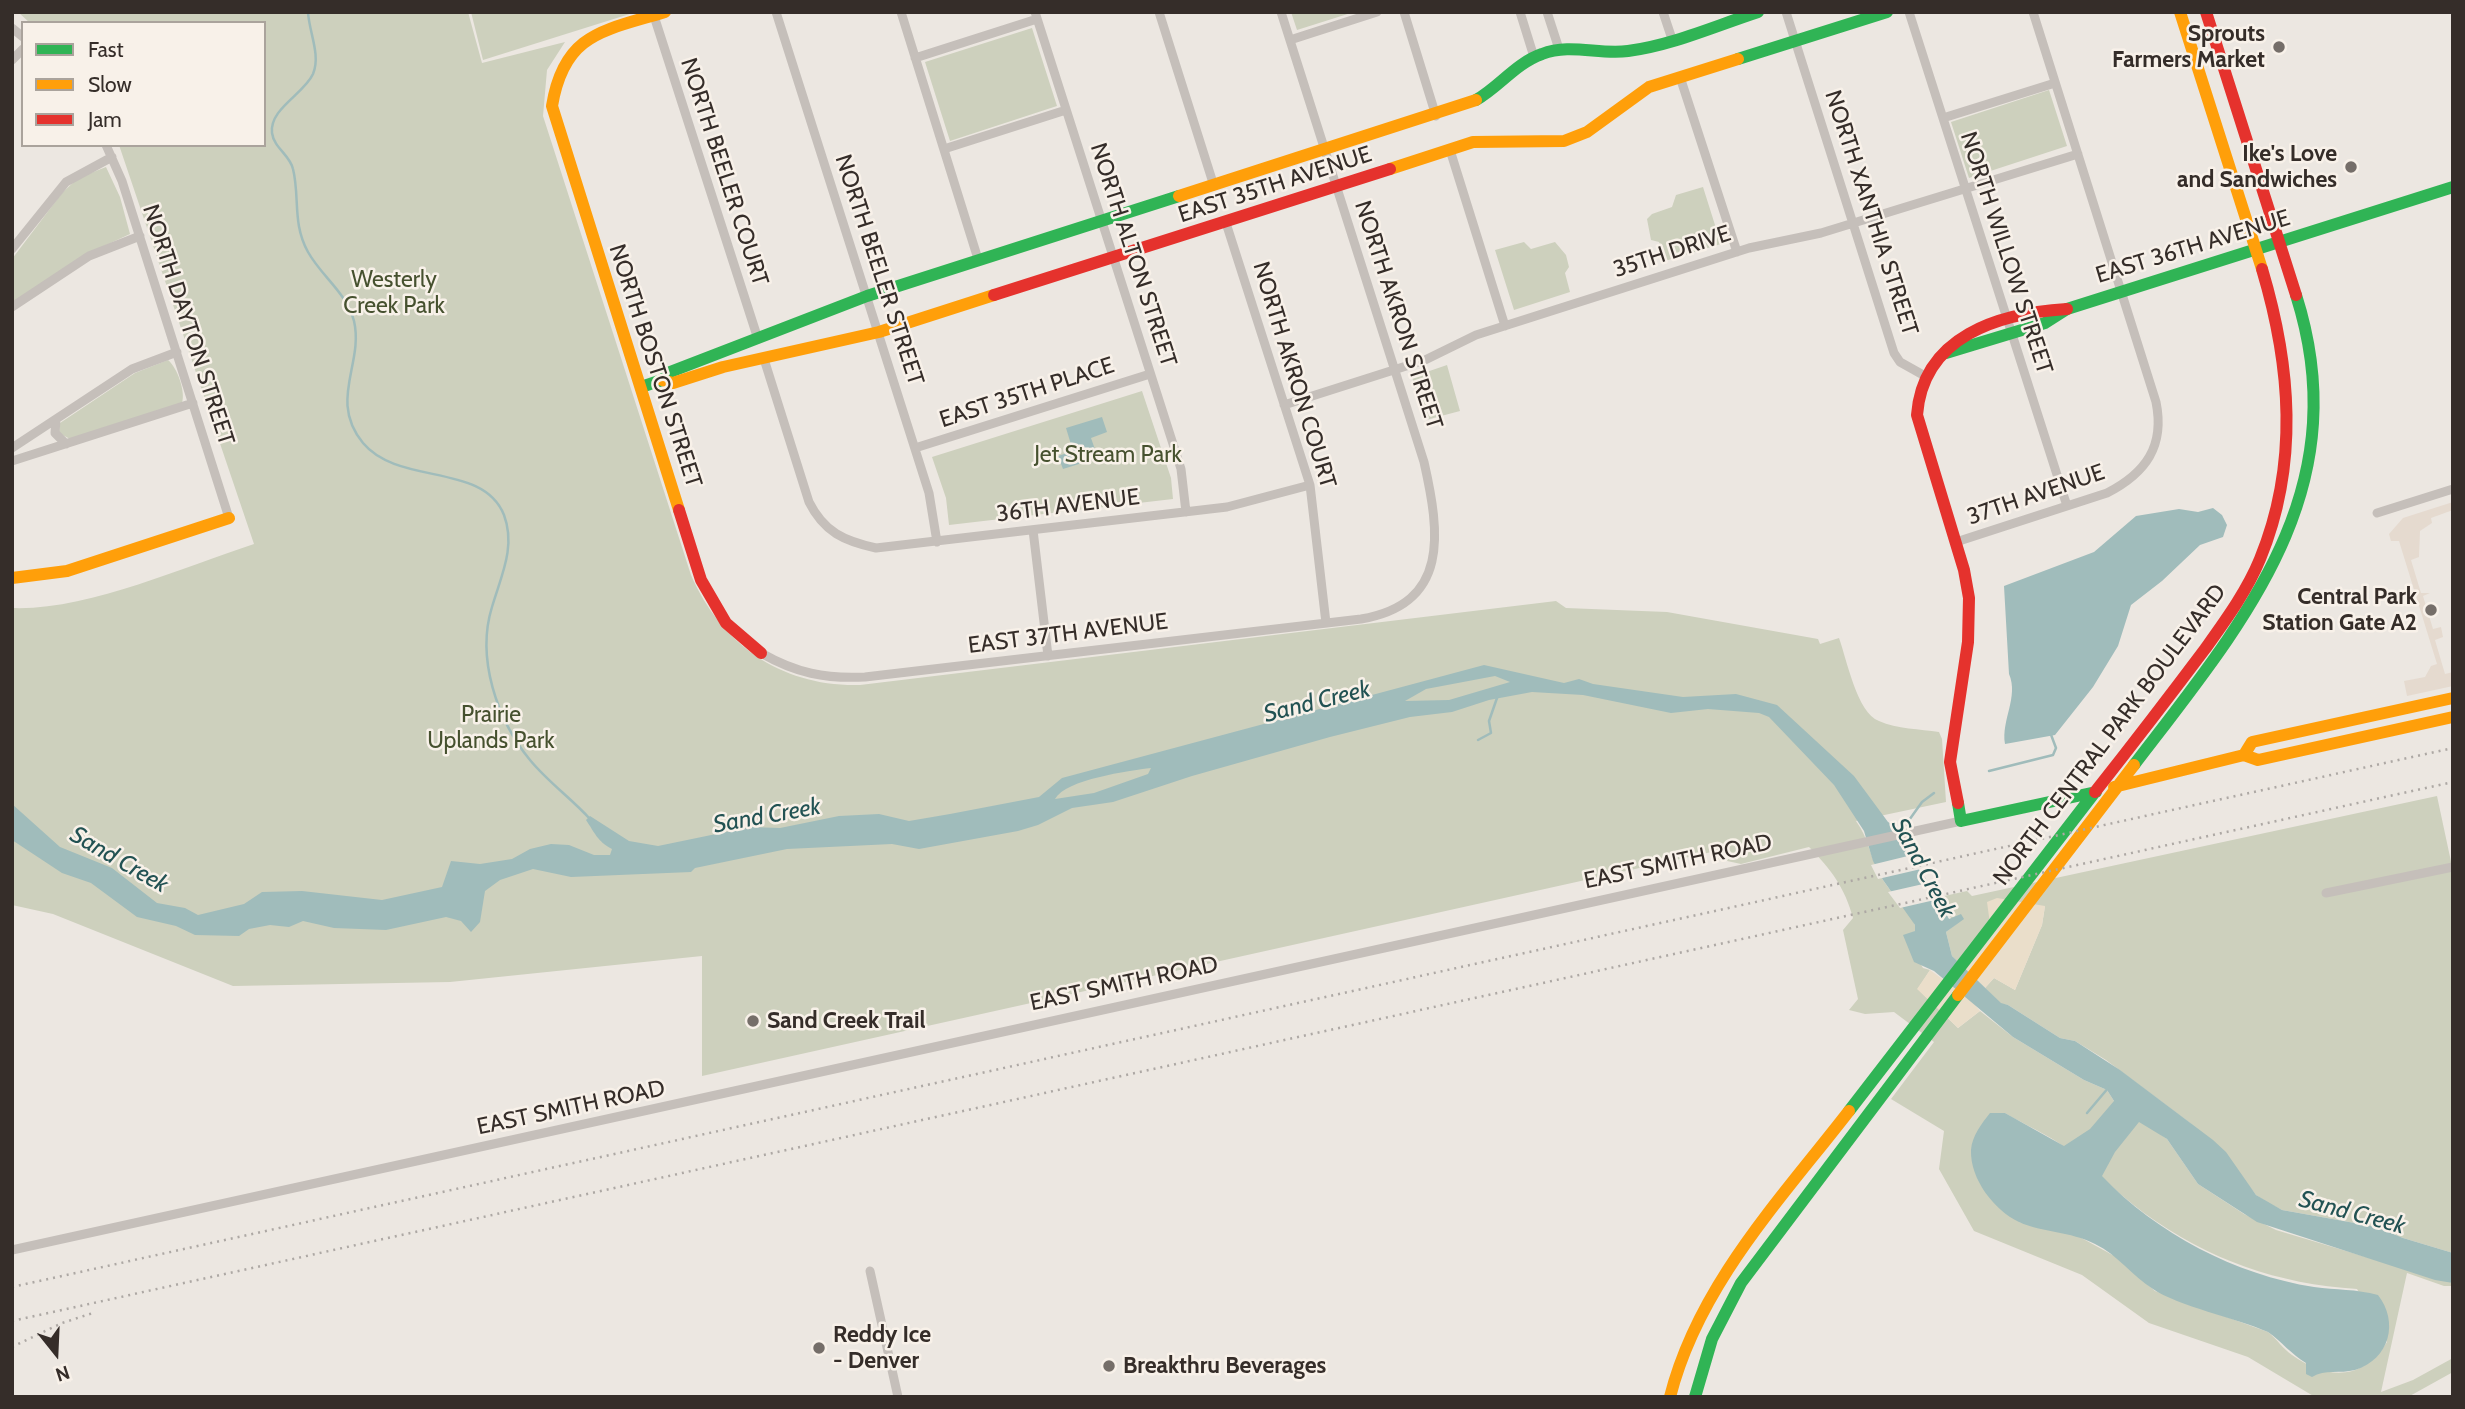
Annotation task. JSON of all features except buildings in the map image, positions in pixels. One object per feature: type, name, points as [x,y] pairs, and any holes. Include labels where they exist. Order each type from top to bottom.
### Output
[{"type":"street","name":"NORTH BEELER STREET","points":[[776,12],[929,493],[937,542]]},
{"type":"street","points":[[901,12],[978,259]]},
{"type":"street","points":[[1160,12],[1214,186]]},
{"type":"street","name":"NORTH AKRON STREET","points":[[1281,12],[1431,490],[1435,552],[1423,586],[1411,601],[1385,615]]},
{"type":"street","points":[[1290,40],[1377,12]]},
{"type":"street","points":[[1404,12],[1436,116]]},
{"type":"street","points":[[1520,12],[1534,57]]},
{"type":"street","points":[[1547,12],[1559,49]]},
{"type":"street","points":[[1663,12],[1672,39]]},
{"type":"street","name":"EAST 35TH AVENUE","points":[[641,387],[662,380],[670,372],[867,296],[1436,116],[1478,100],[1518,66],[1534,57],[1559,49],[1626,52],[1758,12]]},
{"type":"street","name":"NORTH XANTHIA STREET","points":[[1786,12],[1894,353],[1900,362],[1925,376]]},
{"type":"street","name":"EAST 35TH AVENUE","points":[[662,380],[673,383],[879,332],[1487,139],[1541,143],[1569,140],[1597,127],[1640,91],[1887,12]]},
{"type":"street","name":"NORTH WILLOW STREET","points":[[1909,12],[2067,506]]},
{"type":"street","points":[[2033,12],[2121,292]]},
{"type":"street","name":"NORTH CENTRAL PARK BOULEVARD","points":[[1695,1397],[1712,1339],[1741,1283],[1911,1044],[2233,608],[2254,573],[2273,522],[2285,459],[2288,383],[2281,333],[2180,12]]},
{"type":"street","name":"NORTH CENTRAL PARK BOULEVARD","points":[[1671,1397],[1685,1346],[1716,1288],[2227,644],[2256,600],[2280,556],[2305,486],[2313,436],[2311,368],[2298,302],[2206,12]]},
{"type":"street","name":"NORTH BOSTON STREET","points":[[660,14],[596,34],[569,52],[557,72],[552,106],[701,580],[726,623],[761,653]]},
{"type":"street","name":"NORTH BEELER COURT","points":[[660,14],[758,340]]},
{"type":"street","points":[[915,58],[1036,16]]},
{"type":"street","name":"NORTH ALTON STREET","points":[[1036,16],[1181,469],[1185,512]]},
{"type":"street","points":[[1680,77],[1737,252]]},
{"type":"street","points":[[1943,118],[2055,83]]},
{"type":"street","points":[[944,149],[1066,110]]},
{"type":"street","name":"NORTH DAYTON STREET","points":[[107,147],[140,236],[229,518]]},
{"type":"street","points":[[1450,150],[1505,326]]},
{"type":"street","name":"35TH DRIVE","points":[[1284,405],[1436,356],[1465,339],[1737,252],[1853,223],[2078,154]]},
{"type":"street","points":[[12,249],[66,182],[112,157]]},
{"type":"street","name":"EAST 36TH AVENUE","points":[[1946,353],[2045,323],[2067,309],[2453,187]]},
{"type":"street","name":"NORTH AKRON COURT","points":[[1226,223],[1310,485],[1326,622]]},
{"type":"street","points":[[12,307],[89,256],[140,236]]},
{"type":"street","name":"37TH AVENUE","points":[[1956,542],[2107,493],[2129,482],[2145,466],[2154,452],[2159,425],[2156,402],[2121,292]]},
{"type":"street","name":"EAST 36TH AVENUE","points":[[1925,376],[1962,335],[2043,309],[2067,309]]},
{"type":"street","points":[[12,449],[132,369],[177,352]]},
{"type":"street","name":"36TH AVENUE","points":[[764,359],[809,502],[818,519],[831,533],[850,542],[876,548],[1185,512],[1248,503],[1310,485]]},
{"type":"street","name":"EAST 35TH PLACE","points":[[915,448],[1150,374]]},
{"type":"street","points":[[1925,376],[1917,401],[1917,421],[1956,542],[1967,584],[1970,613],[1951,752],[1952,779],[1961,821]]},
{"type":"street","points":[[12,461],[193,403]]},
{"type":"street","points":[[56,420],[55,433],[66,444]]},
{"type":"street","points":[[2377,513],[2453,489]]},
{"type":"street","points":[[12,578],[67,571],[229,518]]},
{"type":"street","points":[[1033,530],[1048,656]]},
{"type":"street","name":"EAST 37TH AVENUE","points":[[761,653],[808,675],[836,678],[1048,656],[1385,615]]},
{"type":"street","name":"EAST SMITH ROAD","points":[[2244,755],[2252,742],[2453,698]]},
{"type":"street","name":"EAST SMITH ROAD","points":[[12,1250],[1961,821],[2244,755],[2258,760],[2453,717]]},
{"type":"street","points":[[2326,893],[2453,867]]},
{"type":"street","points":[[870,1271],[898,1397]]},
{"type":"green space","name":"Prairie Uplands Park","points":[[18,12],[468,12],[482,63],[565,42],[547,70],[543,116],[691,575],[704,600],[738,642],[781,670],[805,679],[860,685],[1556,601],[1566,608],[1667,612],[1818,639],[1820,644],[1839,638],[1859,697],[1871,716],[1893,726],[1939,732],[1942,739],[1946,802],[1856,821],[1879,873],[1915,925],[1916,931],[1904,936],[1923,968],[1930,970],[1918,989],[1958,1028],[1980,1011],[2013,1037],[2084,1080],[2107,1090],[2114,1101],[2167,1139],[2198,1184],[2244,1214],[2276,1230],[2453,1283],[2453,1286],[2444,1286],[2407,1273],[2381,1392],[2413,1380],[2453,1358],[2453,1372],[2408,1397],[2315,1397],[2248,1357],[2149,1323],[2082,1275],[1974,1231],[1939,1169],[1944,1131],[1891,1099],[1934,1042],[1894,1012],[1865,1014],[1849,1010],[1858,999],[1843,930],[1853,918],[1846,897],[1836,880],[1809,847],[1741,864],[1718,859],[1716,851],[702,1076],[702,956],[450,982],[233,986],[53,914],[12,905],[12,608],[41,607],[102,595],[254,544],[120,147],[266,147],[266,21],[28,21]],"holes":[[[2005,1113],[2051,1138],[2144,1213],[2194,1244],[2245,1267],[2272,1275],[2300,1282],[2357,1289],[2387,1342],[2377,1355],[2356,1370],[2331,1372],[2318,1369],[2292,1355],[2268,1332],[2155,1291],[2118,1258],[2076,1235],[2019,1222]]]},
{"type":"green space","points":[[471,12],[636,12],[483,60]]},
{"type":"green space","points":[[1291,12],[1354,12],[1297,30]]},
{"type":"green space","points":[[1032,28],[1057,106],[950,141],[925,62]]},
{"type":"green space","points":[[2049,90],[2067,146],[1969,178],[1951,122]]},
{"type":"green space","points":[[106,167],[120,197],[130,234],[89,253],[12,304],[12,259],[62,193],[78,178]]},
{"type":"green space","points":[[1703,187],[1721,244],[1665,261],[1659,242],[1651,240],[1647,219],[1652,214],[1672,207],[1676,195]]},
{"type":"green space","points":[[1524,242],[1531,249],[1555,242],[1566,255],[1569,267],[1565,273],[1570,292],[1514,310],[1495,250]]},
{"type":"green space","points":[[168,360],[180,380],[182,403],[70,439],[59,433],[60,423],[135,373]]},
{"type":"green space","points":[[1447,365],[1460,411],[1426,420],[1412,377]]},
{"type":"green space","name":"Jet Stream Park","points":[[1142,391],[1171,478],[1173,499],[949,525],[946,498],[932,457]]},
{"type":"green space","points":[[2437,796],[2453,871],[2453,1253],[2377,1227],[2282,1210],[2256,1195],[2236,1169],[2190,1123],[2106,1060],[2075,1041],[2060,1038],[2008,1005],[2001,1004],[1985,988],[1994,978],[2015,990],[2042,925],[2045,906],[1990,924],[1959,963],[1952,956],[1946,932],[1956,924],[1935,898],[1967,891],[1972,896]]},
{"type":"sand","points":[[1997,898],[2045,906],[2042,925],[2015,990],[1994,978],[1985,988],[1959,963],[1990,924],[1987,902]]},
{"type":"sand","points":[[1930,970],[1970,999],[1980,1011],[1958,1028],[1917,989]]},
{"type":"shaded area","points":[[2453,502],[2453,510],[2431,518],[2432,523],[2420,531],[2419,557],[2411,560],[2421,593],[2430,593],[2423,596],[2433,629],[2441,627],[2443,637],[2435,640],[2445,674],[2453,672],[2453,686],[2407,696],[2404,681],[2425,677],[2431,666],[2437,664],[2399,541],[2391,541],[2389,534],[2403,518]]},
{"type":"water","points":[[1102,417],[1107,432],[1091,438],[1098,458],[1063,469],[1058,456],[1073,451],[1066,428]]},
{"type":"water","points":[[2213,508],[2222,515],[2227,525],[2223,537],[2200,545],[2162,581],[2131,605],[2118,646],[2093,687],[2055,735],[2005,744],[2012,683],[2009,674],[2004,586],[2094,552],[2136,516],[2179,509],[2198,512]]},
{"type":"water","points":[[1484,665],[1564,683],[1579,679],[1593,684],[1683,697],[1736,694],[1777,705],[1854,776],[1888,822],[1906,832],[1910,856],[1949,919],[1961,914],[1964,919],[1946,932],[1952,956],[2001,1003],[2060,1038],[2075,1041],[2120,1070],[2213,1140],[2226,1152],[2256,1195],[2282,1210],[2377,1227],[2453,1253],[2453,1283],[2435,1280],[2257,1222],[2198,1184],[2167,1139],[2139,1122],[2115,1152],[2102,1176],[2147,1216],[2199,1248],[2256,1273],[2314,1287],[2378,1295],[2388,1317],[2388,1338],[2383,1349],[2367,1365],[2355,1370],[2322,1373],[2312,1377],[2306,1374],[2306,1363],[2268,1332],[2164,1295],[2145,1284],[2111,1254],[2095,1244],[2028,1226],[2001,1210],[1979,1182],[1972,1161],[1973,1140],[1990,1113],[2005,1113],[2064,1146],[2090,1129],[2114,1101],[2107,1090],[2084,1080],[2013,1037],[1934,971],[1914,962],[1903,935],[1915,931],[1915,925],[1883,880],[1873,861],[1864,831],[1834,785],[1769,717],[1759,713],[1708,709],[1671,713],[1583,695],[1532,692],[1489,700],[1452,712],[1410,717],[1330,737],[1192,776],[1113,802],[1072,808],[1038,825],[1018,831],[919,849],[892,844],[787,849],[695,868],[691,872],[571,877],[533,869],[500,880],[485,891],[480,922],[471,932],[461,921],[446,917],[386,930],[334,928],[303,921],[289,927],[270,925],[249,929],[239,936],[195,935],[176,926],[137,917],[91,883],[62,873],[12,840],[12,804],[60,847],[112,868],[157,903],[185,908],[198,915],[244,904],[262,892],[302,891],[382,900],[442,887],[451,861],[480,864],[512,859],[530,849],[551,844],[569,845],[594,855],[610,855],[612,849],[600,840],[586,820],[590,816],[629,841],[658,846],[750,827],[780,828],[839,816],[879,814],[909,821],[1039,797],[1062,778]],"holes":[[[1495,676],[1510,682],[1449,700],[1405,701],[1426,689]],[[1151,768],[1148,774],[1094,793],[1055,799],[1061,792],[1084,781]]]},
{"type":"pier","points":[[1912,855],[1921,869],[1878,879],[1871,865]]},
{"type":"pier","points":[[1932,882],[1939,899],[1900,908],[1888,892]]},
{"type":"waterway","points":[[308,12],[316,59],[313,74],[276,116],[272,133],[293,169],[303,241],[314,261],[340,293],[354,321],[355,352],[347,397],[353,427],[363,443],[379,456],[397,465],[478,487],[493,498],[504,515],[508,550],[488,627],[488,667],[493,688],[499,707],[518,744],[544,776],[590,819]]},
{"type":"waterway","points":[[1478,740],[1491,733],[1489,721],[1497,698]]},
{"type":"waterway","points":[[1989,771],[2053,755],[2056,748],[2050,732]]},
{"type":"waterway","name":"Sand Creek","points":[[1902,830],[1922,802],[1934,793]]},
{"type":"waterway","points":[[2087,1113],[2109,1087]]},
{"type":"railway","points":[[12,1287],[2453,748]]},
{"type":"railway","points":[[12,1321],[2453,782]]},
{"type":"railway","points":[[12,1347],[62,1323],[93,1313]]},
{"type":"traffic: fast","points":[[1476,100],[1524,63],[1542,54],[1563,49],[1617,52],[1645,48],[1678,40],[1758,12]]},
{"type":"traffic: fast","points":[[1738,59],[1887,12]]},
{"type":"traffic: fast","points":[[1946,353],[2045,323],[2067,309],[2453,187]]},
{"type":"traffic: fast","points":[[641,387],[662,380],[670,372],[867,296],[1179,196]]},
{"type":"traffic: fast","points":[[2134,765],[2215,658],[2250,604],[2280,549],[2301,491],[2312,430],[2311,365],[2296,295]]},
{"type":"traffic: fast","points":[[1849,1111],[2095,792]]},
{"type":"traffic: fast","points":[[1958,803],[1961,821],[2096,792]]},
{"type":"traffic: fast","points":[[1695,1397],[1712,1339],[1741,1283],[1958,995]]},
{"type":"traffic: slow","points":[[665,12],[605,31],[577,49],[566,63],[552,106],[679,510]]},
{"type":"traffic: slow","points":[[2180,12],[2262,269]]},
{"type":"traffic: slow","points":[[1390,169],[1473,142],[1564,141],[1587,132],[1649,87],[1738,59]]},
{"type":"traffic: slow","points":[[1179,196],[1476,100]]},
{"type":"traffic: slow","points":[[662,380],[673,383],[723,367],[879,332],[994,295]]},
{"type":"traffic: slow","points":[[12,578],[67,571],[229,518]]},
{"type":"traffic: slow","points":[[2244,755],[2252,742],[2453,698]]},
{"type":"traffic: slow","points":[[2114,787],[2244,755],[2258,760],[2453,717]]},
{"type":"traffic: slow","points":[[1958,995],[2134,765]]},
{"type":"traffic: slow","points":[[1670,1397],[1683,1356],[1721,1281],[1769,1211],[1849,1111]]},
{"type":"traffic: jam","points":[[2206,12],[2296,295]]},
{"type":"traffic: jam","points":[[994,295],[1390,169]]},
{"type":"traffic: jam","points":[[2095,792],[2228,617],[2255,571],[2272,523],[2281,487],[2286,415],[2279,342],[2262,269]]},
{"type":"traffic: jam","points":[[1958,803],[1950,762],[1968,642],[1969,598],[1964,570],[1917,415],[1922,388],[1933,366],[1949,348],[1969,334],[1991,323],[2016,316],[2067,309]]},
{"type":"traffic: jam","points":[[679,510],[701,580],[726,623],[761,653]]},
{"type":"place","name":"Sprouts Farmers Market","points":[[2279,47]]},
{"type":"place","name":"Ike's Love and Sandwiches","points":[[2351,167]]},
{"type":"place","name":"Central Park Station Gate A2","points":[[2431,610]]},
{"type":"place","name":"Sand Creek Trail","points":[[753,1021]]},
{"type":"place","name":"Reddy Ice - Denver","points":[[819,1348]]},
{"type":"place","name":"Breakthru Beverages","points":[[1109,1366]]},
{"type":"park label","name":"Westerly Creek Park","points":[[394,293]]}]
